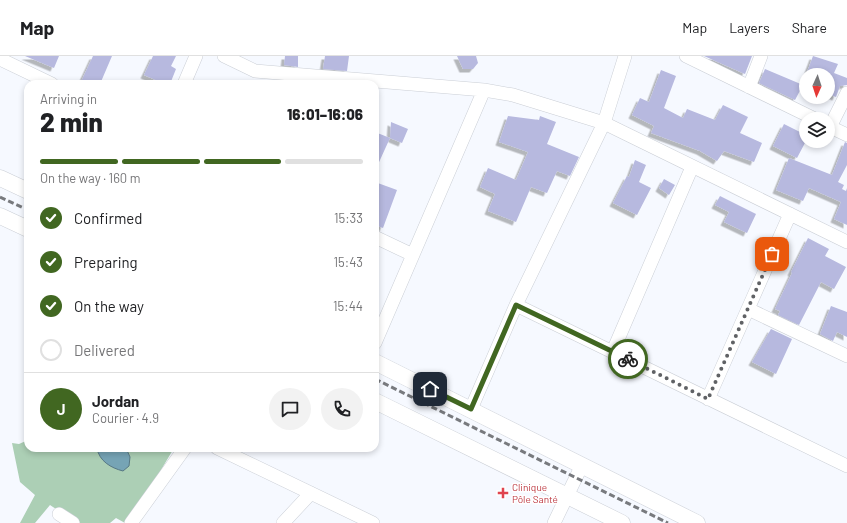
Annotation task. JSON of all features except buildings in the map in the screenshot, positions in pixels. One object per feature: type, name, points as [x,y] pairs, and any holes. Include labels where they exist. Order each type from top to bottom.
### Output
[{"type":"main road","points":[[0,178],[24,190]]},
{"type":"main road","points":[[0,216],[24,227]]},
{"type":"main road","points":[[379,364],[697,523]]},
{"type":"main road","points":[[379,403],[622,523]]},
{"type":"street","points":[[186,80],[196,56]]},
{"type":"street","points":[[224,56],[255,72],[357,80]]},
{"type":"street","points":[[471,409],[516,305],[604,123],[625,56]]},
{"type":"street","points":[[686,56],[800,112]]},
{"type":"street","points":[[749,87],[761,56]]},
{"type":"street","points":[[0,59],[44,80]]},
{"type":"street","points":[[379,82],[484,90],[512,95],[604,123],[847,242]]},
{"type":"street","points":[[379,333],[484,90]]},
{"type":"street","points":[[835,115],[847,93]]},
{"type":"street","points":[[835,129],[847,135]]},
{"type":"street","points":[[613,351],[692,167]]},
{"type":"street","points":[[708,399],[790,214]]},
{"type":"street","points":[[379,240],[412,255]]},
{"type":"street","points":[[516,305],[847,466]]},
{"type":"street","points":[[748,309],[847,356]]},
{"type":"street","points":[[131,523],[182,452]]},
{"type":"street","points":[[225,452],[373,523]]},
{"type":"street","points":[[554,523],[582,465]]},
{"type":"street","points":[[283,523],[310,493]]},
{"type":"street","points":[[59,514],[73,523]]},
{"type":"green space","points":[[24,442],[24,452],[106,452],[130,457],[128,452],[172,452],[148,492],[125,523],[116,518],[110,523],[77,523],[50,505],[35,523],[20,523],[35,495],[20,482],[12,443],[19,444]]},
{"type":"water","points":[[128,452],[130,457],[129,466],[123,471],[114,468],[106,463],[98,453]]},
{"type":"railway","points":[[0,197],[24,208]]},
{"type":"railway","points":[[379,381],[668,523]]},
{"type":"way so far","points":[[628,359],[708,399],[772,254]]},
{"type":"place","name":"Clinique Pôle Santé","points":[[503,493]]},
{"type":"route","points":[[430,389],[471,409],[516,305],[628,359]]}]
